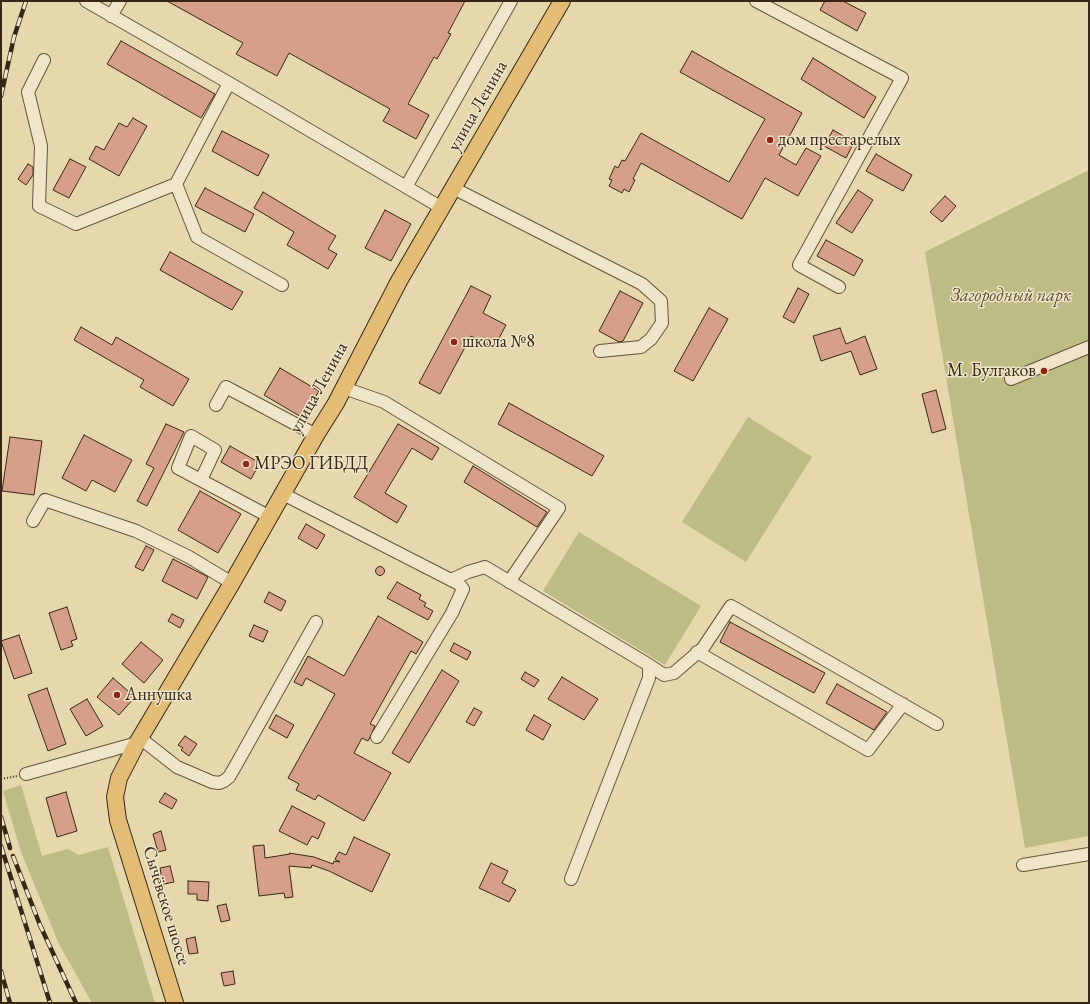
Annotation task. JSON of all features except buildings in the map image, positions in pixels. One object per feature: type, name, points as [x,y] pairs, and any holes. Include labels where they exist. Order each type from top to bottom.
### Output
[{"type":"main road","name":"улица Ленина","points":[[118,820],[115,797],[119,778],[138,740],[270,517],[344,388],[399,282],[562,1]]},
{"type":"main road","name":"Сычёвское шоссе","points":[[118,820],[175,1003]]},
{"type":"street","points":[[88,1],[111,16],[229,83],[442,208]]},
{"type":"street","points":[[111,16],[120,1]]},
{"type":"street","points":[[406,187],[511,1]]},
{"type":"street","points":[[756,1],[902,78],[799,265],[839,287]]},
{"type":"street","points":[[44,60],[28,92],[41,146],[39,206],[76,224],[176,184],[229,83]]},
{"type":"street","points":[[176,184],[196,237],[282,285]]},
{"type":"street","points":[[453,188],[642,284],[661,301],[662,323],[651,339],[641,347],[600,351]]},
{"type":"street","points":[[1010,379],[1089,346]]},
{"type":"street","points":[[216,405],[226,387],[316,435]]},
{"type":"street","points":[[344,388],[384,402],[559,508],[509,582]]},
{"type":"street","points":[[201,480],[270,517]]},
{"type":"street","points":[[283,494],[452,580],[459,584],[463,590],[452,613],[377,737]]},
{"type":"street","points":[[34,521],[45,500],[136,531],[189,557],[232,583]]},
{"type":"street","points":[[452,580],[468,572],[485,567],[664,676],[674,673],[703,648],[731,606],[937,724]]},
{"type":"street","points":[[26,774],[138,740],[177,767],[212,782],[219,783],[224,781],[229,777],[236,765],[316,622]]},
{"type":"street","points":[[698,652],[868,750],[903,704]]},
{"type":"street","points":[[570,879],[650,678],[648,666]]},
{"type":"street","points":[[1023,865],[1089,854]]},
{"type":"path","points":[[1,779],[26,774]]},
{"type":"green space","name":"Загородный парк","points":[[1089,170],[1089,836],[1025,848],[925,252]]},
{"type":"green space","points":[[748,417],[812,457],[746,562],[682,522]]},
{"type":"green space","points":[[579,532],[701,606],[665,665],[543,591]]},
{"type":"green space","points":[[21,785],[42,856],[68,849],[79,855],[108,847],[155,1003],[92,1003],[59,944],[21,852],[3,791]]},
{"type":"railway","points":[[1,96],[14,37],[26,1]]},
{"type":"railway","points":[[1,817],[10,848]]},
{"type":"railway","points":[[1,846],[50,1003]]},
{"type":"railway","points":[[13,856],[40,925],[76,1003]]},
{"type":"railway","points":[[1,971],[10,1003]]},
{"type":"place","name":"дом престарелых","points":[[770,140]]},
{"type":"place","name":"школа №8","points":[[454,342]]},
{"type":"place","name":"М. Булгаков","points":[[1044,371]]},
{"type":"place","name":"МРЭО ГИБДД","points":[[246,464]]},
{"type":"place","name":"Аннушка","points":[[117,695]]}]
